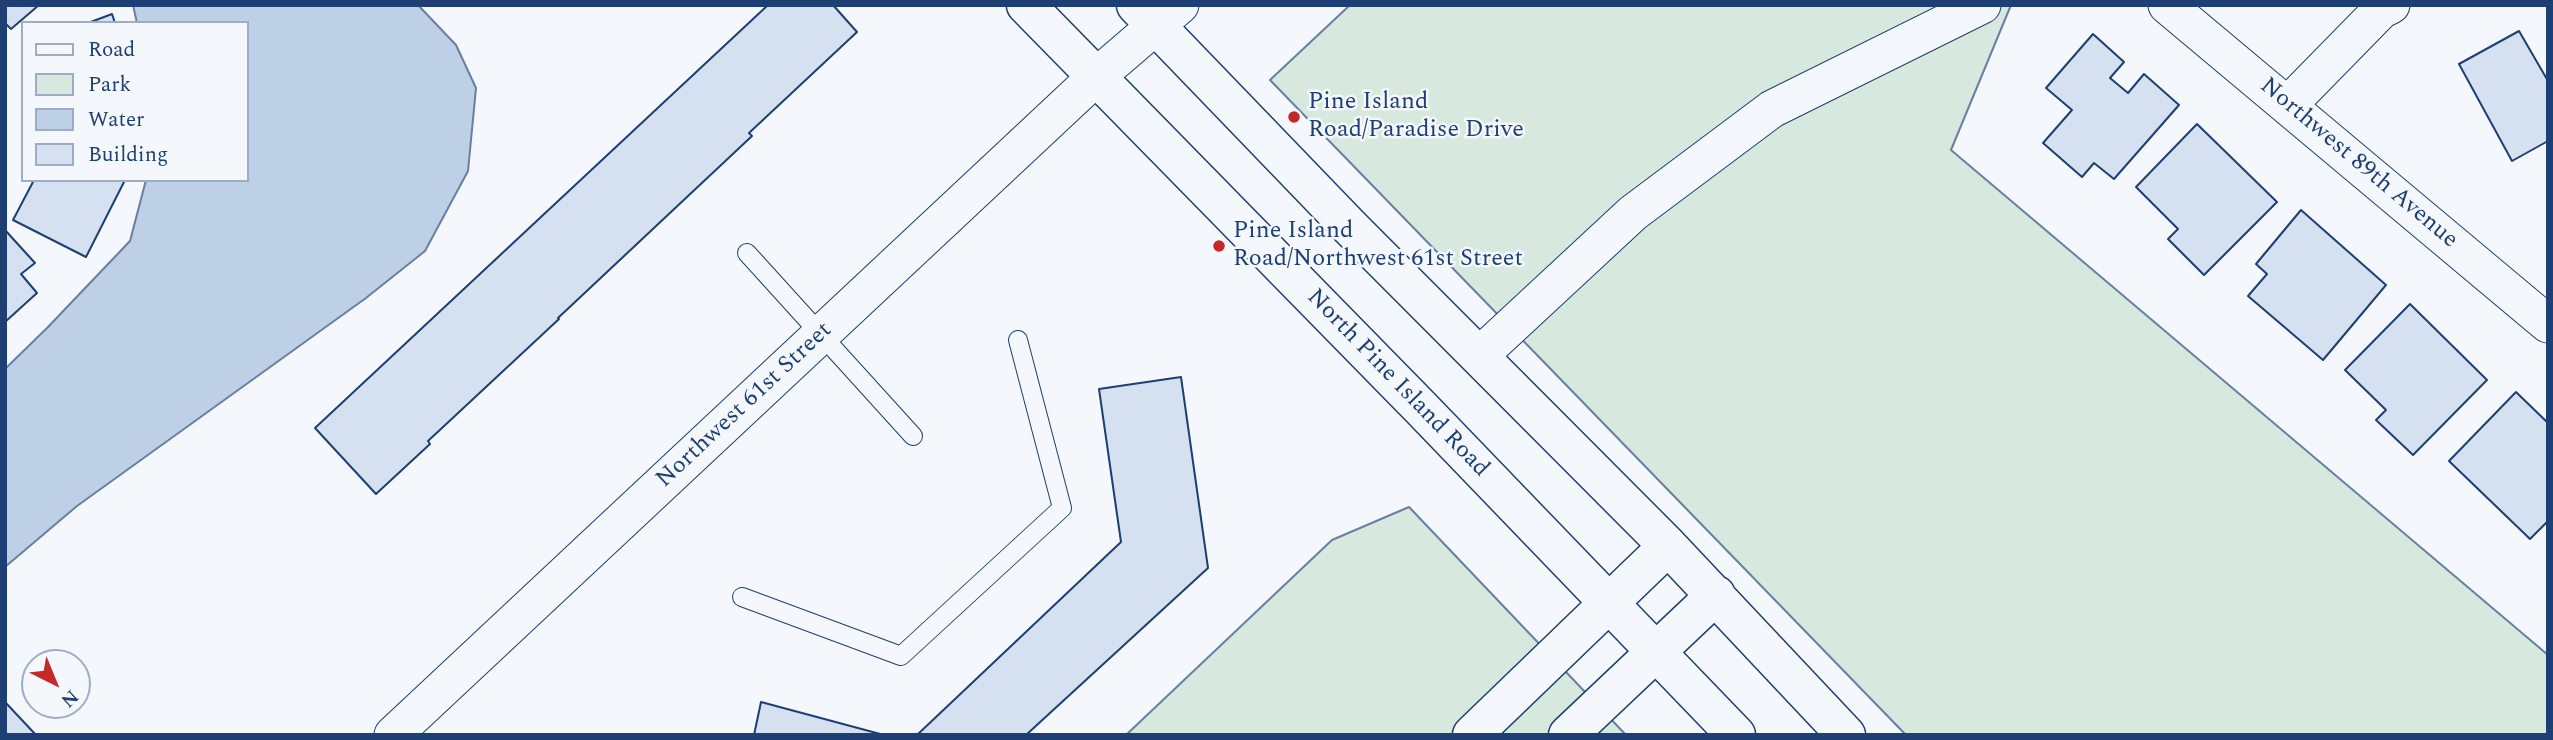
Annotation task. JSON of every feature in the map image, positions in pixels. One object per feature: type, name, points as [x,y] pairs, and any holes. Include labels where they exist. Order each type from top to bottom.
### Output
[{"type":"main road","name":"North Pine Island Road","points":[[1026,5],[1736,735]]},
{"type":"main road","points":[[1158,12],[1479,356],[1716,595],[1846,735]]},
{"type":"main road","points":[[1472,735],[1668,546]]},
{"type":"main road","points":[[1568,735],[1716,595]]},
{"type":"street","points":[[1479,356],[1633,213],[1772,109],[1982,5]]},
{"type":"street","name":"Northwest 89th Avenue","points":[[2167,5],[2548,324]]},
{"type":"street","points":[[2288,105],[2381,10],[2391,5]]},
{"type":"street","name":"Northwest 61st Street","points":[[393,735],[1096,77],[1158,12]]},
{"type":"lane","points":[[747,253],[914,436]]},
{"type":"lane","points":[[742,597],[901,656],[1062,508],[1018,340]]},
{"type":"green space","points":[[1350,5],[2011,5],[1951,150],[2548,655],[2548,735],[1906,735],[1270,80]]},
{"type":"green space","points":[[1409,507],[1626,735],[1126,735],[1332,540]]},
{"type":"water","points":[[133,5],[418,5],[456,45],[476,88],[468,171],[425,251],[366,298],[77,506],[5,567],[5,369],[130,241],[145,182],[248,182],[248,21],[137,21]]},
{"type":"building","points":[[5,5],[39,5],[11,29],[5,23]]},
{"type":"building","points":[[768,5],[833,5],[857,32],[749,133],[752,136],[428,441],[430,444],[376,494],[315,428]]},
{"type":"building","points":[[112,14],[114,21],[93,21]]},
{"type":"building","points":[[2519,31],[2548,81],[2548,141],[2512,161],[2459,64]]},
{"type":"building","points":[[2093,34],[2124,62],[2110,78],[2128,93],[2144,74],[2179,105],[2114,179],[2094,163],[2082,177],[2043,143],[2072,110],[2046,88]]},
{"type":"building","points":[[2197,124],[2277,202],[2204,275],[2168,239],[2178,229],[2136,187]]},
{"type":"building","points":[[33,182],[124,182],[86,257],[13,220]]},
{"type":"building","points":[[2301,210],[2386,285],[2323,360],[2248,296],[2267,274],[2256,264]]},
{"type":"building","points":[[5,230],[35,263],[21,274],[37,293],[5,322]]},
{"type":"building","points":[[2410,304],[2487,380],[2413,455],[2376,420],[2386,410],[2345,370]]},
{"type":"building","points":[[1181,377],[1208,568],[1026,735],[917,735],[1121,542],[1099,389]]},
{"type":"building","points":[[2516,392],[2548,423],[2548,521],[2530,539],[2449,461]]},
{"type":"building","points":[[5,702],[36,735],[5,735]]},
{"type":"building","points":[[761,702],[884,735],[754,735]]},
{"type":"place","name":"Pine Island Road/Paradise Drive","points":[[1294,117]]},
{"type":"place","name":"Pine Island Road/Northwest 61st Street","points":[[1219,246]]}]
